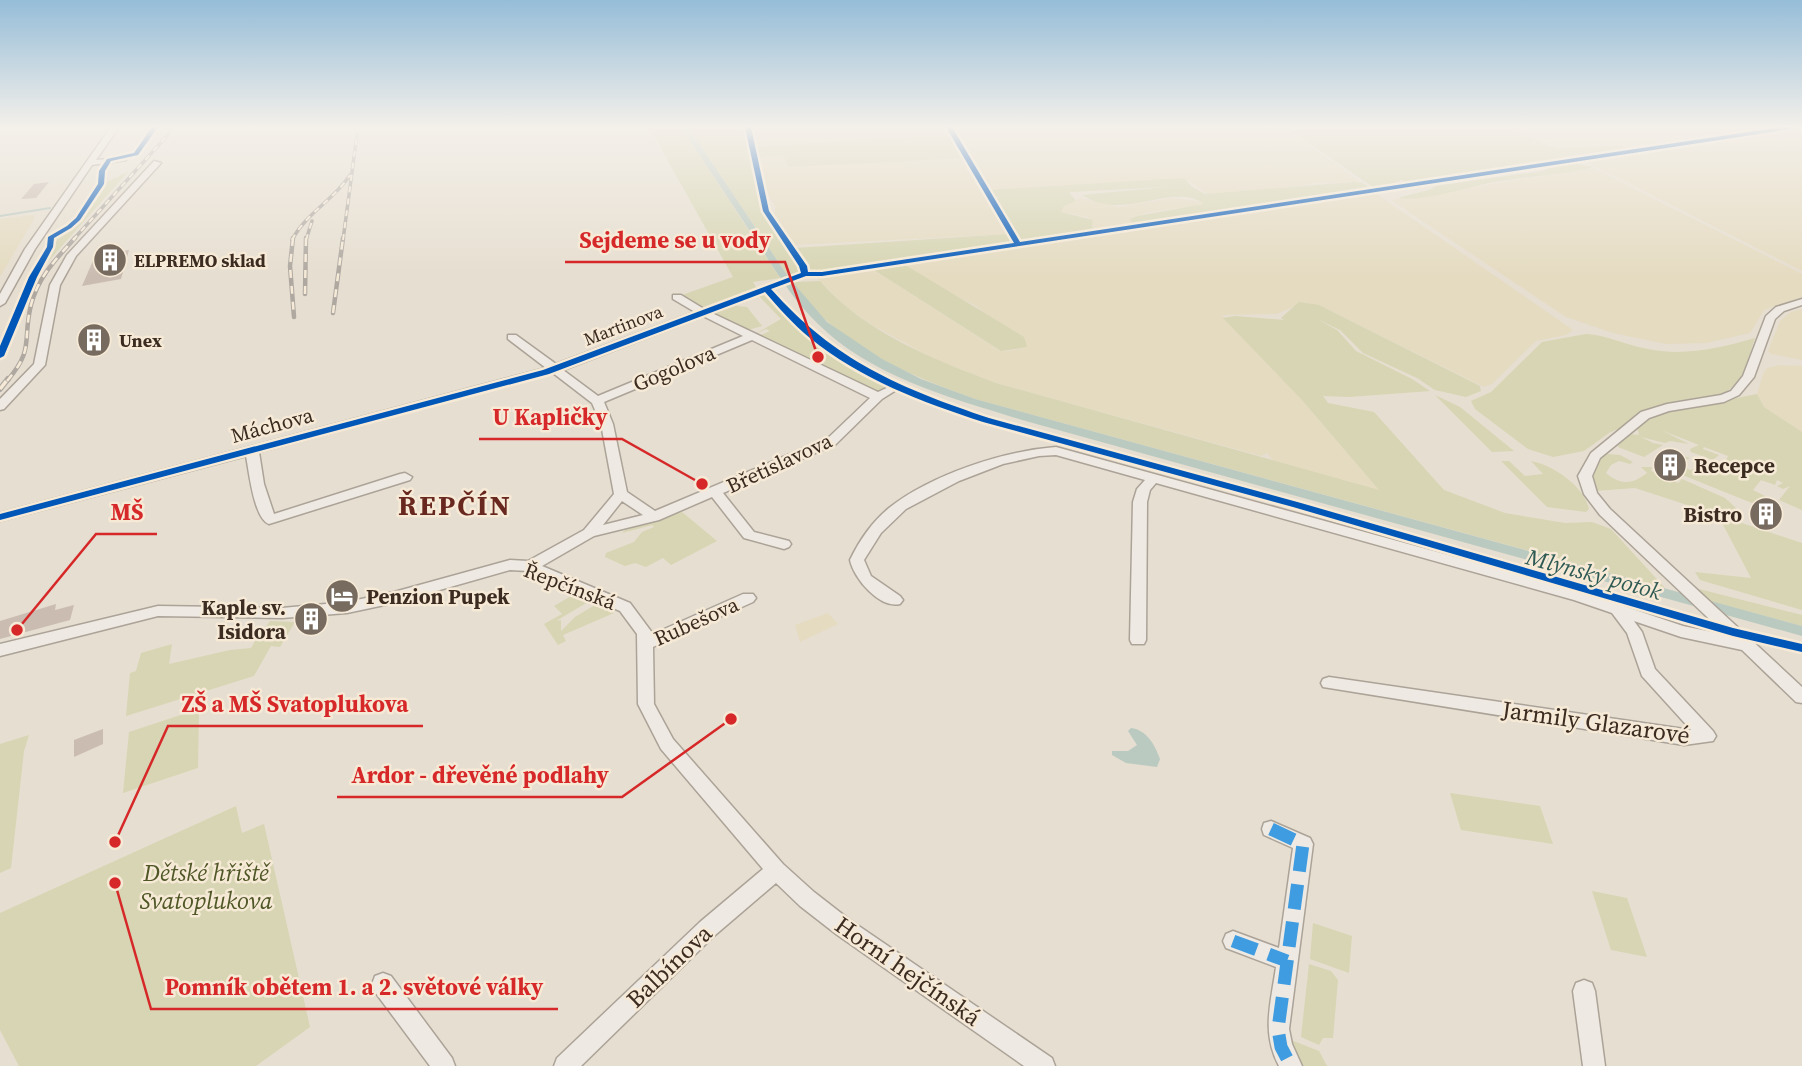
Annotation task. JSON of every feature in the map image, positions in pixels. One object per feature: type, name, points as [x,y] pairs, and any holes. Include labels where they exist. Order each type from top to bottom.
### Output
[{"type":"street","points":[[0,303],[30,249],[80,177]]},
{"type":"street","points":[[0,406],[39,365],[55,285],[72,255],[144,177]]},
{"type":"street","name":"Martinova","points":[[554,370],[803,275]]},
{"type":"street","points":[[677,297],[704,313],[878,397]]},
{"type":"street","points":[[1802,302],[1780,309],[1770,318],[1748,377],[1735,393],[1724,398],[1645,415],[1599,453],[1587,468],[1587,485],[1598,504],[1802,697]]},
{"type":"street","name":"Gogolova","points":[[597,401],[752,336]]},
{"type":"street","points":[[512,337],[597,401],[607,424],[621,494],[654,517]]},
{"type":"street","name":"Máchova","points":[[0,517],[554,370]]},
{"type":"street","name":"Břetislavova","points":[[589,533],[654,517],[832,441],[878,397],[895,387]]},
{"type":"street","points":[[252,450],[257,484],[269,520],[405,477]]},
{"type":"street","points":[[895,600],[866,579],[858,569],[857,560],[886,519],[901,506],[934,488],[1020,454],[1044,450],[1068,453],[1566,593],[1711,639],[1747,645]]},
{"type":"street","points":[[1138,640],[1140,502],[1144,489],[1153,478]]},
{"type":"street","points":[[715,492],[749,535],[784,544]]},
{"type":"street","points":[[530,566],[589,533],[621,494]]},
{"type":"street","name":"Řepčínská","points":[[0,650],[158,611],[183,609],[302,612],[338,609],[510,565],[530,566],[625,607],[645,633],[646,704],[667,744],[776,870]]},
{"type":"street","name":"Rubešova","points":[[645,644],[748,598]]},
{"type":"street","name":"Jarmily Glazarové","points":[[1329,683],[1684,738],[1707,736],[1648,672],[1634,632],[1618,610]]},
{"type":"street","points":[[1270,829],[1303,844],[1278,1034],[1283,1054],[1291,1066]]},
{"type":"street","name":"Balbínova","points":[[565,1066],[707,929],[776,870]]},
{"type":"street","name":"Horní hejčínská","points":[[776,870],[843,927],[1044,1066]]},
{"type":"street","points":[[1233,941],[1287,961]]},
{"type":"street","points":[[383,984],[444,1066]]},
{"type":"street","points":[[1584,990],[1594,1066]]},
{"type":"shaded area","points":[[761,177],[972,177],[1008,234],[795,245],[788,241],[772,217],[776,208]]},
{"type":"shaded area","points":[[981,177],[1353,177],[1360,182],[1313,183],[1294,188],[1215,194],[1206,193],[1186,179],[1191,185],[993,197]]},
{"type":"shaded area","points":[[1538,177],[1610,177],[1802,274],[1802,297],[1764,310],[1750,333],[1706,343],[1666,344],[1613,333],[1566,317],[1391,200]]},
{"type":"shaded area","points":[[1616,177],[1802,177],[1802,271]]},
{"type":"shaded area","points":[[1374,192],[1573,330],[1566,335],[1536,341],[1492,384],[1484,387],[1319,305],[1305,302],[1276,314],[1222,315],[1302,400],[1380,491],[1275,463],[1267,453],[1261,456],[996,383],[936,360],[874,326],[847,308],[815,276],[871,268],[1000,351],[1009,351],[1027,347],[976,306],[944,290],[902,263]]},
{"type":"shaded area","points":[[1080,198],[1119,207],[1172,198],[1203,202],[1205,205],[1149,212],[1137,216],[1132,225],[1096,231],[1088,217],[1061,212],[1064,206]]},
{"type":"shaded area","points":[[33,215],[35,217],[0,277],[0,219]]},
{"type":"shaded area","points":[[1802,309],[1802,360],[1771,354],[1768,351],[1780,321],[1791,312]]},
{"type":"shaded area","points":[[1779,365],[1802,366],[1802,432],[1764,407],[1757,394],[1767,368]]},
{"type":"shaded area","points":[[828,613],[838,624],[800,642],[795,625]]},
{"type":"green space","points":[[124,177],[45,265],[56,237],[75,225],[104,183]]},
{"type":"green space","points":[[677,177],[714,177],[780,278],[753,282],[757,289],[706,310],[682,295],[733,277]]},
{"type":"green space","points":[[721,177],[755,177],[767,217],[802,268],[801,274],[789,278]]},
{"type":"green space","points":[[1358,177],[1457,177],[1414,183],[1400,180],[1397,185],[1376,189]]},
{"type":"green space","points":[[1502,177],[1536,177],[1489,183],[1424,198],[1398,198],[1435,186]]},
{"type":"green space","points":[[1184,178],[1191,186],[1205,194],[1354,182],[1363,183],[1371,189],[1132,225],[1130,219],[1137,216],[1204,204],[1191,198],[1177,197],[1114,205],[1082,195],[1165,187],[1069,192],[1076,201],[1064,206],[1061,212],[1093,220],[1092,226],[1096,231],[1021,242],[995,199],[1000,197],[993,197],[989,190]]},
{"type":"green space","points":[[1008,234],[1014,243],[817,272],[809,271],[794,248]]},
{"type":"green space","points":[[902,263],[1024,337],[1027,347],[1001,351],[871,268]]},
{"type":"green space","points":[[820,281],[858,316],[879,330],[924,354],[996,383],[1379,490],[1302,400],[1223,318],[1235,316],[1284,320],[1281,318],[1299,302],[1319,305],[1480,386],[1481,391],[1466,397],[1435,390],[1417,378],[1363,353],[1340,330],[1315,318],[1337,330],[1356,351],[1430,391],[1349,397],[1323,396],[1328,403],[1374,412],[1444,490],[1505,513],[1565,523],[1592,522],[1611,529],[1665,588],[975,399],[898,368],[844,335],[819,313],[792,282]]},
{"type":"green space","points":[[765,292],[795,324],[832,354],[889,388],[878,393],[762,338],[761,335],[770,331],[766,329],[755,334],[781,319],[758,295]]},
{"type":"green space","points":[[739,302],[737,306],[747,307],[762,326],[748,330],[715,315],[715,311]]},
{"type":"green space","points":[[1586,334],[1672,352],[1713,348],[1755,338],[1744,372],[1735,385],[1722,395],[1639,412],[1584,451],[1553,457],[1528,449],[1475,409],[1471,401],[1491,392],[1542,342]]},
{"type":"green space","points":[[1757,394],[1764,407],[1802,432],[1802,510],[1779,500],[1790,486],[1783,489],[1777,486],[1783,483],[1777,480],[1775,485],[1761,480],[1753,490],[1765,496],[1760,502],[1752,503],[1675,472],[1680,472],[1683,468],[1667,461],[1662,466],[1655,460],[1669,452],[1690,458],[1678,463],[1690,470],[1709,467],[1719,472],[1739,472],[1721,465],[1729,466],[1725,462],[1728,456],[1704,447],[1703,449],[1719,455],[1713,460],[1691,452],[1690,449],[1699,445],[1661,430],[1689,444],[1670,441],[1665,443],[1641,437],[1663,445],[1644,457],[1618,447],[1630,434],[1639,435],[1637,427],[1661,413]]},
{"type":"green space","points":[[1435,395],[1460,407],[1514,451],[1492,452]]},
{"type":"green space","points":[[1608,454],[1620,455],[1633,462],[1630,464],[1619,461],[1611,465],[1606,473],[1617,480],[1627,482],[1637,479],[1647,473],[1641,467],[1652,467],[1651,471],[1678,483],[1682,479],[1725,498],[1736,508],[1736,521],[1802,543],[1802,610],[1700,580],[1695,572],[1751,578],[1718,515],[1635,488],[1595,491],[1594,470],[1599,461]]},
{"type":"green space","points":[[1501,461],[1509,461],[1525,476],[1543,474],[1531,461],[1549,467],[1581,492],[1589,509],[1586,512],[1547,507]]},
{"type":"green space","points":[[682,512],[717,541],[671,565],[663,558],[646,567],[635,563],[625,566],[605,557],[606,553],[634,542],[642,532],[654,527],[652,525],[622,533],[625,530]]},
{"type":"green space","points":[[1695,588],[1802,615],[1802,626],[1709,601]]},
{"type":"green space","points":[[573,595],[588,602],[556,621],[561,620],[561,631],[575,617],[595,605],[614,613],[563,635],[566,641],[558,645],[544,624],[562,614],[554,606]]},
{"type":"green space","points":[[270,621],[295,622],[280,647],[271,646],[254,676],[126,716],[130,673],[136,671],[141,653],[172,644],[169,664],[251,648],[258,636],[251,636],[257,628],[266,627]]},
{"type":"green space","points":[[199,709],[198,768],[123,793],[129,732]]},
{"type":"green space","points":[[29,735],[24,751],[11,868],[0,873],[0,744]]},
{"type":"green space","points":[[1450,793],[1540,806],[1553,844],[1461,830]]},
{"type":"green space","name":"Dětské hřiště Svatoplukova","points":[[236,806],[242,833],[264,824],[310,1027],[256,1066],[19,1066],[0,1030],[0,913]]},
{"type":"green space","points":[[1592,891],[1627,898],[1647,957],[1611,950]]},
{"type":"green space","points":[[1313,923],[1352,936],[1349,973],[1310,959]]},
{"type":"green space","points":[[1309,964],[1331,971],[1338,980],[1333,1038],[1323,1038],[1319,1045],[1301,1037]]},
{"type":"green space","points":[[1291,1040],[1319,1051],[1327,1066],[1303,1066],[1297,1060]]},
{"type":"water","name":"Mlýnský potok","points":[[714,177],[721,177],[789,278],[827,322],[882,359],[921,379],[975,399],[1802,626],[1802,636],[1022,420],[941,394],[887,372],[838,342],[800,305]]},
{"type":"water","points":[[1131,728],[1142,732],[1153,744],[1160,759],[1157,767],[1126,763],[1112,755],[1112,751],[1128,751],[1137,745],[1128,731]]},
{"type":"building","points":[[49,182],[36,198],[21,199],[34,184]]},
{"type":"building","points":[[129,250],[121,279],[82,286],[95,256]]},
{"type":"building","name":"Unex","points":[[106,331],[102,346],[82,349],[87,335]]},
{"type":"building","points":[[56,604],[55,610],[74,605],[70,620],[0,639],[0,621]]},
{"type":"building","points":[[103,729],[103,744],[74,757],[74,740]]},
{"type":"waterway","points":[[0,216],[50,208]]},
{"type":"railway","points":[[73,240],[130,177]]},
{"type":"railway","points":[[293,238],[349,177]]},
{"type":"railway","points":[[343,240],[351,177]]},
{"type":"railway","points":[[306,240],[312,221]]},
{"type":"railway","points":[[7,381],[25,352],[31,305],[38,286],[48,269],[75,238]]},
{"type":"railway","points":[[293,238],[290,266],[294,317]]},
{"type":"railway","points":[[305,294],[306,238]]},
{"type":"railway","points":[[333,313],[343,238]]},
{"type":"railway","points":[[0,389],[8,379]]},
{"type":"marked path","points":[[1271,829],[1303,844],[1278,1029],[1281,1047],[1291,1066]]},
{"type":"marked path","points":[[1233,941],[1287,961]]},
{"type":"cycle path","points":[[0,356],[33,277],[50,247],[51,237],[78,219],[101,184],[102,177]]},
{"type":"cycle path","points":[[759,177],[766,211],[803,266],[805,274]]},
{"type":"cycle path","points":[[978,177],[1018,244]]},
{"type":"cycle path","points":[[805,274],[822,274],[1463,177]]},
{"type":"cycle path","points":[[0,517],[546,372],[805,274]]},
{"type":"cycle path","points":[[767,289],[789,314],[839,355],[895,386],[955,410],[1297,505],[1733,632],[1802,648]]},
{"type":"place","name":"ELPREMO sklad","points":[[110,260]]},
{"type":"place","name":"Unex","points":[[94,340]]},
{"type":"place","name":"Sejdeme se u vody","points":[[818,357]]},
{"type":"place","name":"Recepce","points":[[1670,465]]},
{"type":"place","name":"U Kapličky","points":[[702,484]]},
{"type":"place","name":"Bistro","points":[[1766,514]]},
{"type":"place","name":"Penzion Pupek","points":[[342,596]]},
{"type":"place","name":"Kaple sv. Isidora","points":[[311,619]]},
{"type":"place","name":"MŠ","points":[[17,630]]},
{"type":"place","name":"Ardor - dřevěné podlahy","points":[[731,719]]},
{"type":"place","name":"ZŠ a MŠ Svatoplukova","points":[[115,842]]},
{"type":"place","name":"Pomník obětem 1. a 2. světové války","points":[[115,883]]},
{"type":"district","name":"ŘEPČÍN","points":[[455,505]]}]
